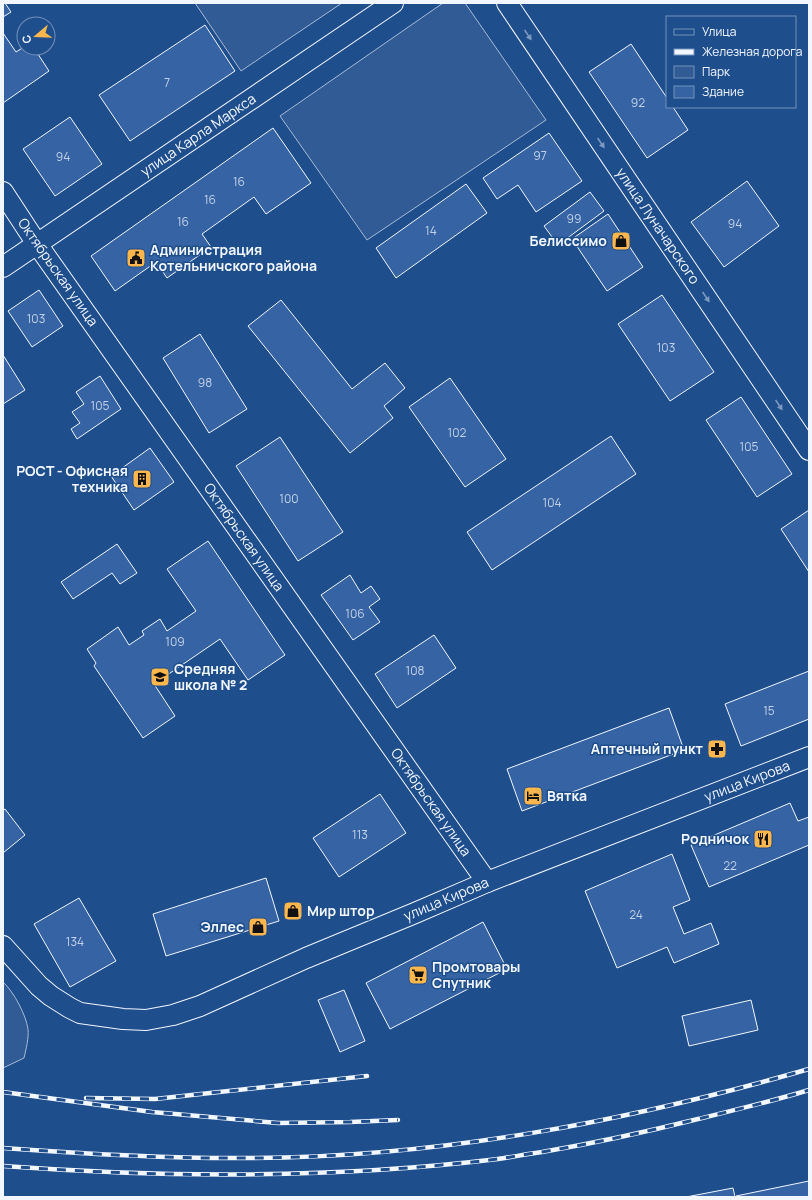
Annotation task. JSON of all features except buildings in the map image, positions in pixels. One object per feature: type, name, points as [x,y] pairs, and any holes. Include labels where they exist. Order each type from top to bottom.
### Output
[{"type":"street","name":"улица Карла Маркса","points":[[3,267],[393,3]]},
{"type":"street","name":"улица Луначарского","points":[[506,3],[809,450]]},
{"type":"street","name":"Октябрьская улица","points":[[3,192],[37,244],[486,882]]},
{"type":"street","name":"улица Кирова","points":[[3,946],[39,986],[51,996],[80,1013],[123,1019],[146,1020],[173,1015],[200,1006],[306,958],[486,882],[809,757]]},
{"type":"green space","points":[[195,3],[342,3],[241,71]]},
{"type":"green space","points":[[443,3],[465,3],[546,120],[367,240],[280,116]]},
{"type":"green space","points":[[3,982],[19,1004],[27,1023],[28,1032],[24,1058],[3,1068]]},
{"type":"railway","points":[[3,1148],[128,1156],[190,1158],[324,1156],[394,1151],[534,1133],[603,1120],[741,1088],[809,1069]]},
{"type":"railway","points":[[86,1098],[155,1099],[367,1076]]},
{"type":"railway","points":[[3,1166],[127,1173],[189,1174],[312,1173],[436,1166],[498,1159],[601,1141],[768,1102],[809,1090]]},
{"type":"railway","points":[[3,1092],[152,1112],[278,1123],[398,1120]]},
{"type":"place","name":"Белиссимо","points":[[621,241]]},
{"type":"place","name":"Администрация Котельничского района","points":[[136,258]]},
{"type":"place","name":"РОСТ - Офисная техника","points":[[142,479]]},
{"type":"place","name":"Средняя школа № 2","points":[[160,677]]},
{"type":"place","name":"Аптечный пункт","points":[[717,749]]},
{"type":"place","name":"Вятка","points":[[533,796]]},
{"type":"place","name":"Родничок","points":[[763,839]]},
{"type":"place","name":"Мир штор","points":[[293,911]]},
{"type":"place","name":"Эллес","points":[[258,927]]},
{"type":"place","name":"Промтовары Спутник","points":[[418,975]]}]
